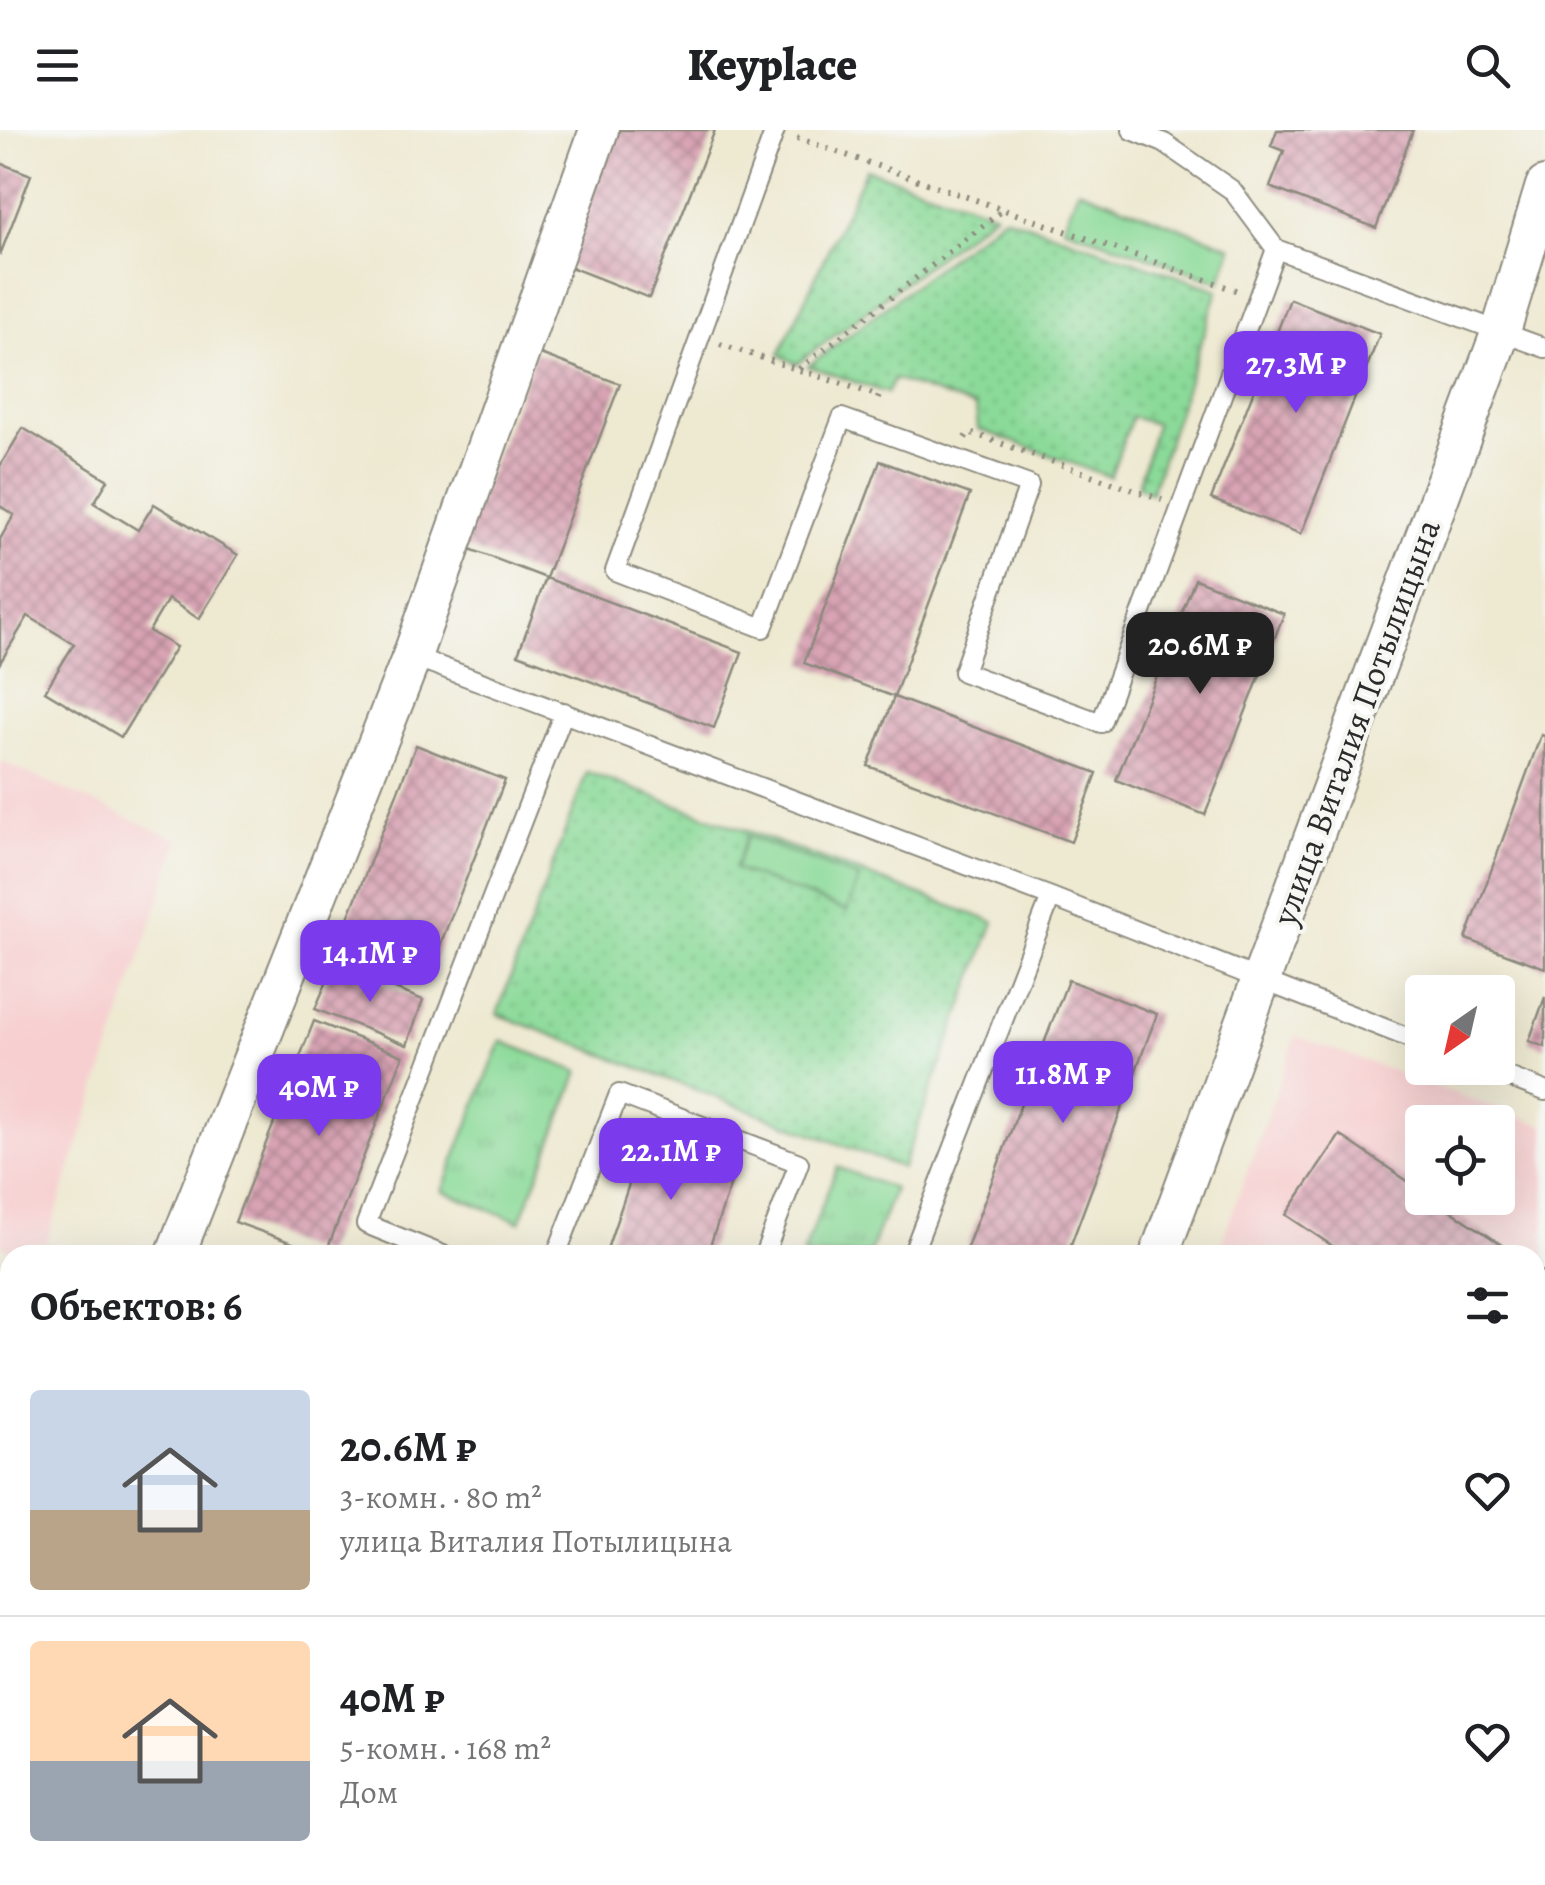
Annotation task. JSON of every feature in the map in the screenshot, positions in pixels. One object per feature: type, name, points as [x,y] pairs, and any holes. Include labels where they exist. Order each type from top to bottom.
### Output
[{"type":"street","points":[[179,1245],[412,656],[598,130]]},
{"type":"street","name":"улица Виталия Потылицына","points":[[1163,1245],[1500,331],[1545,186]]},
{"type":"lane","points":[[1132,130],[1164,143],[1232,190],[1276,249],[1545,348]]},
{"type":"lane","points":[[774,131],[616,571],[762,628],[842,418],[1029,484],[963,672],[1101,723],[1276,249]]},
{"type":"lane","points":[[412,656],[1051,897],[1405,1036]]},
{"type":"lane","points":[[419,1245],[366,1224],[564,712]]},
{"type":"lane","points":[[916,1245],[1051,897]]},
{"type":"lane","points":[[1515,1079],[1545,1091]]},
{"type":"lane","points":[[560,1245],[619,1094],[799,1163],[768,1245]]},
{"type":"path","points":[[774,131],[1219,286],[1259,296]]},
{"type":"path","points":[[798,370],[1003,210]]},
{"type":"shaded area","points":[[0,761],[179,840],[45,1245],[0,1245]]},
{"type":"shaded area","points":[[1296,1036],[1405,1075],[1405,1085],[1432,1085],[1487,1105],[1405,1105],[1405,1215],[1515,1215],[1515,1115],[1545,1126],[1545,1245],[1221,1245]]},
{"type":"green space","points":[[866,169],[995,213],[797,364],[779,355]]},
{"type":"green space","points":[[1078,189],[1232,247],[1220,282],[1063,227]]},
{"type":"green space","points":[[1004,216],[1218,290],[1151,493],[1138,486],[1156,424],[1132,417],[1110,477],[978,429],[976,407],[894,379],[887,393],[808,366]]},
{"type":"green space","points":[[587,772],[994,922],[902,1168],[497,1014]]},
{"type":"green space","points":[[747,836],[859,878],[847,911],[735,869]]},
{"type":"green space","points":[[501,1041],[579,1072],[520,1222],[442,1191]]},
{"type":"green space","points":[[837,1167],[894,1189],[873,1245],[807,1245]]},
{"type":"building","points":[[612,130],[715,130],[649,298],[560,263]]},
{"type":"building","points":[[1277,130],[1413,130],[1376,228],[1270,187],[1284,151],[1271,146]]},
{"type":"building","points":[[0,163],[31,175],[0,255]]},
{"type":"building","points":[[1290,299],[1380,334],[1301,534],[1211,499]]},
{"type":"building","points":[[535,352],[620,384],[546,578],[462,546]]},
{"type":"building","points":[[23,428],[108,480],[94,503],[138,530],[154,504],[238,555],[199,619],[168,599],[149,631],[176,647],[121,737],[45,691],[74,644],[28,616],[0,663],[0,539],[14,515],[0,506],[0,466]]},
{"type":"building","points":[[880,461],[970,494],[894,697],[804,663]]},
{"type":"building","points":[[546,578],[742,652],[714,728],[518,654]]},
{"type":"building","points":[[1195,579],[1284,614],[1205,815],[1116,780]]},
{"type":"building","points":[[894,697],[1097,773],[1071,842],[868,766]]},
{"type":"building","points":[[1541,735],[1545,736],[1545,968],[1466,939]]},
{"type":"building","points":[[416,745],[505,780],[426,981],[337,946]]},
{"type":"building","points":[[334,965],[423,1000],[407,1045],[315,1009]]},
{"type":"building","points":[[1068,980],[1157,1014],[1071,1245],[968,1245]]},
{"type":"building","points":[[1545,997],[1545,1047],[1529,1041]]},
{"type":"building","points":[[314,1021],[403,1056],[329,1245],[298,1245],[235,1222]]},
{"type":"building","points":[[1340,1135],[1405,1179],[1405,1215],[1457,1215],[1502,1245],[1331,1245],[1286,1215]]},
{"type":"building","points":[[645,1137],[736,1168],[710,1245],[608,1245]]}]
